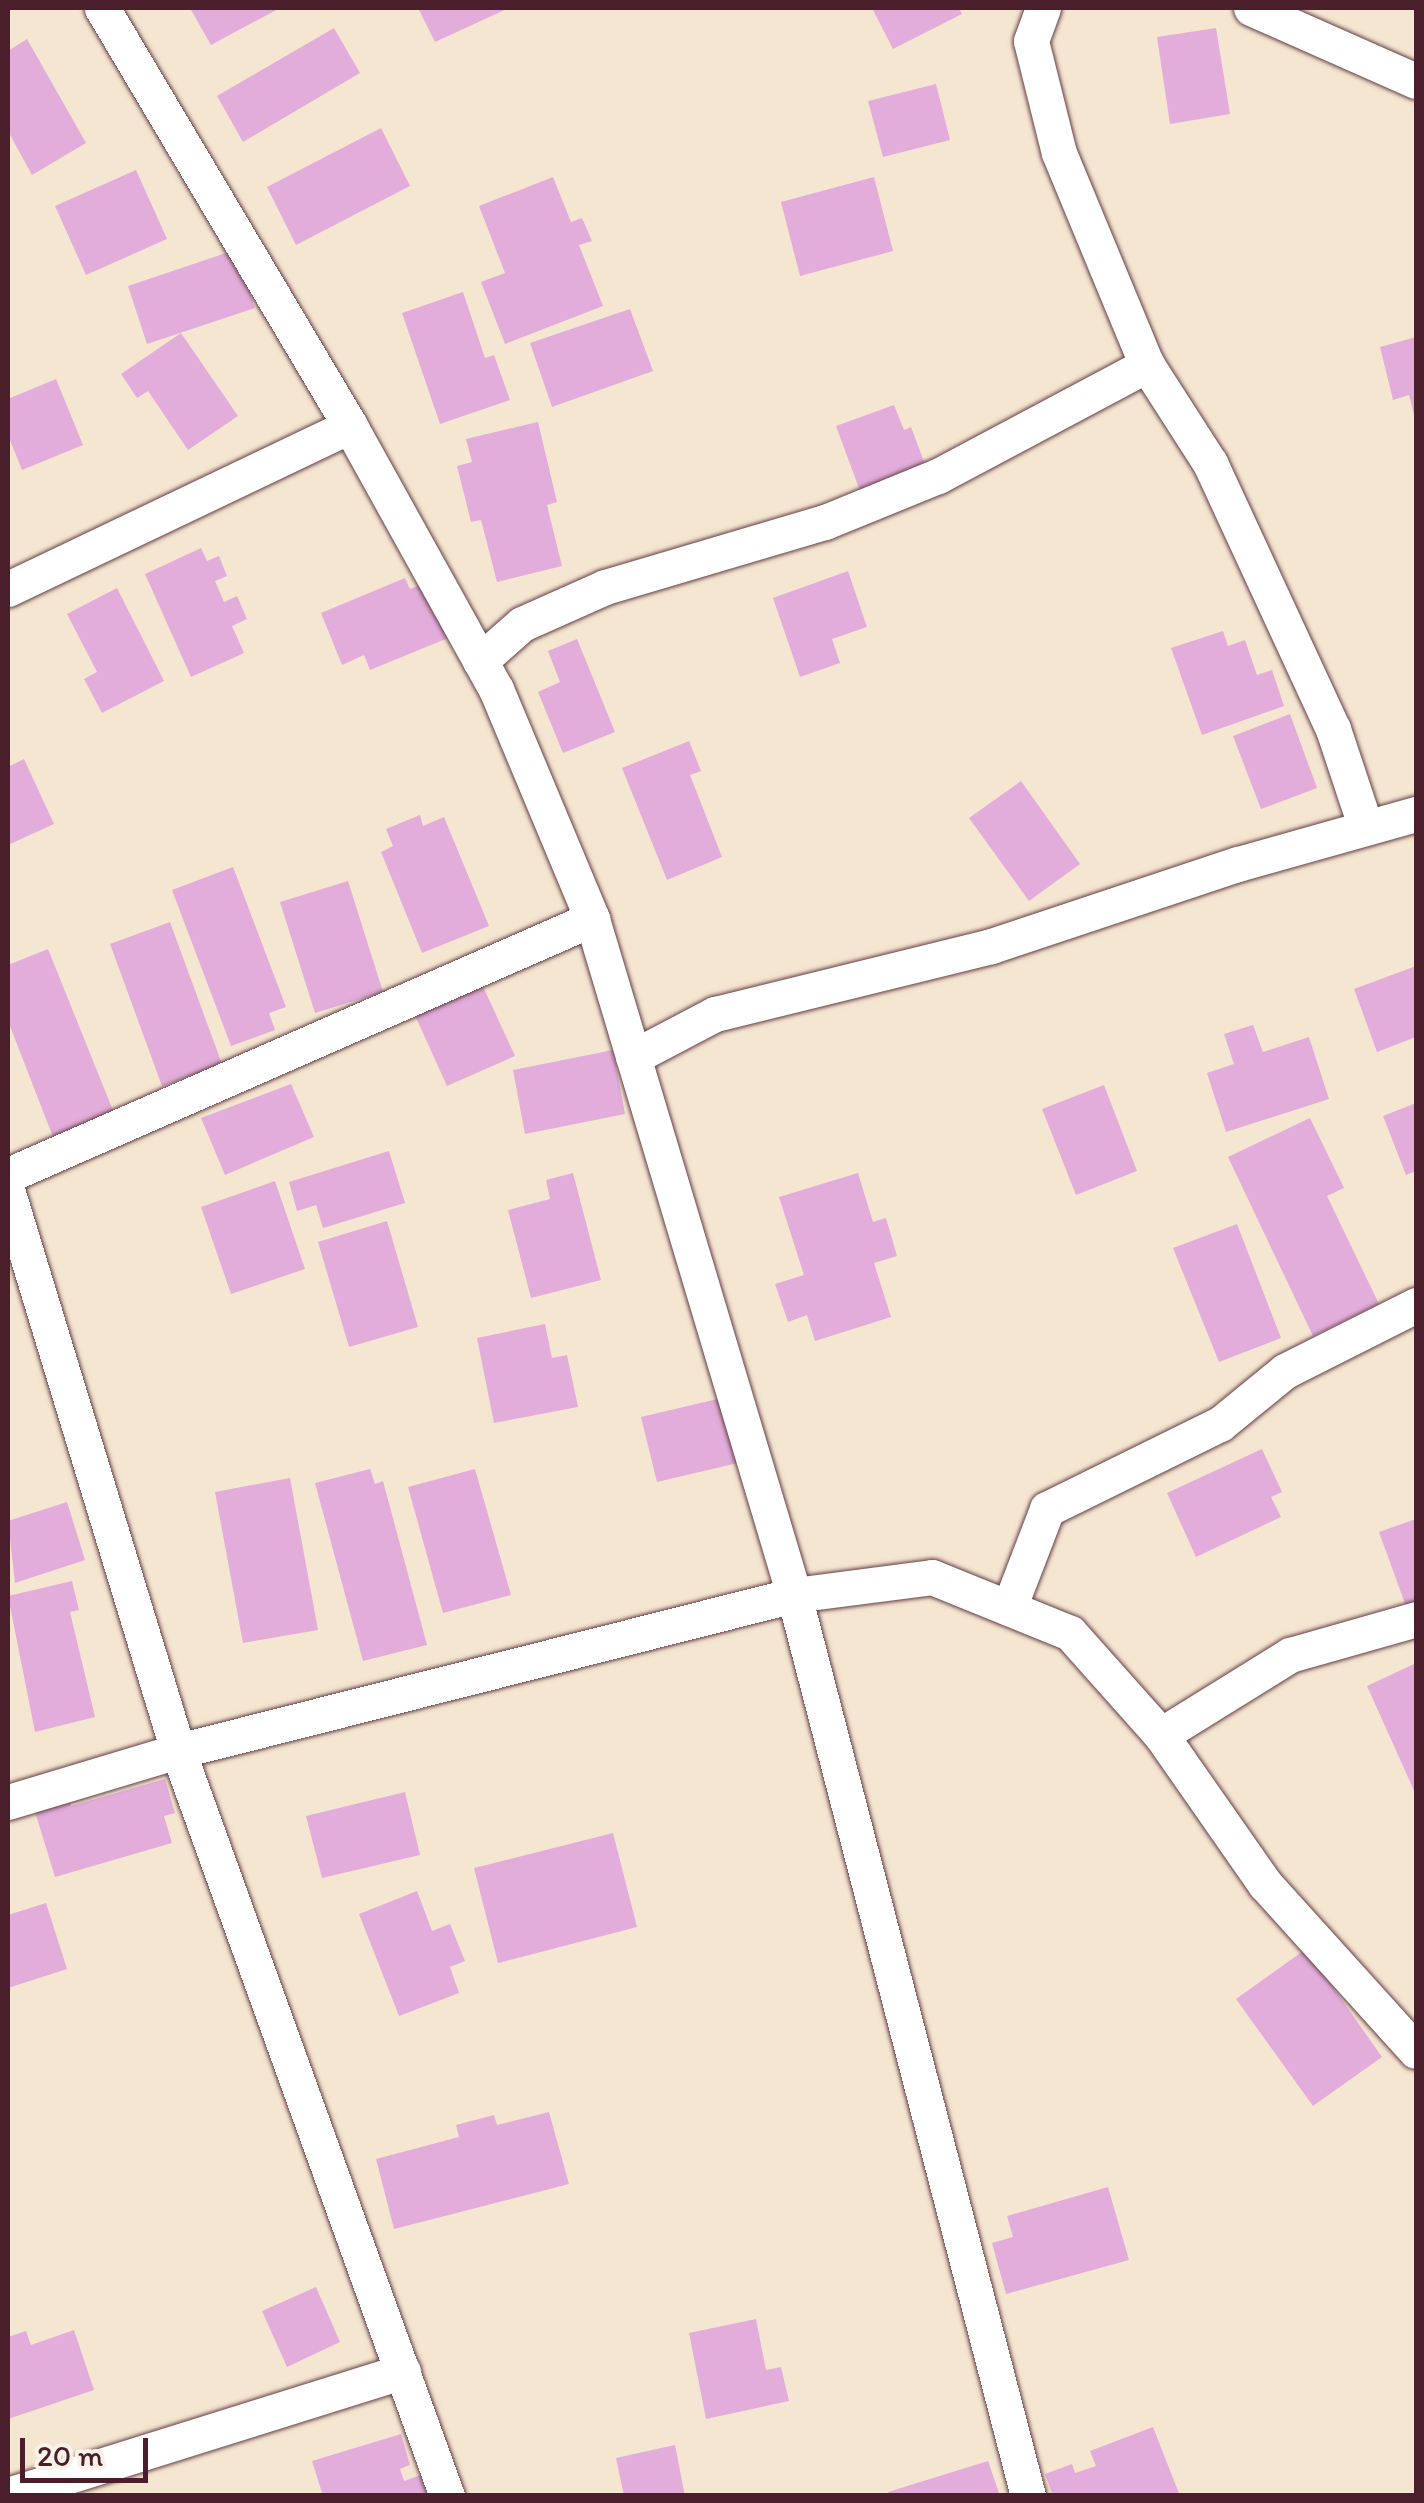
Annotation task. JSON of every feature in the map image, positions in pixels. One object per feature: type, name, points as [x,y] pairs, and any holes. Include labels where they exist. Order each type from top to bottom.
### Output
[{"type":"street","points":[[102,8],[350,426],[480,660],[592,919],[794,1594],[1028,2496]]},
{"type":"street","points":[[1043,8],[1031,41],[1059,153],[1147,365],[1210,463],[1333,730],[1366,828]]},
{"type":"street","points":[[1252,8],[1416,82]]},
{"type":"street","points":[[480,660],[522,624],[572,602],[825,522],[938,476],[1147,365]]},
{"type":"street","points":[[8,588],[350,426]]},
{"type":"street","points":[[633,1057],[715,1014],[990,946],[1416,814]]},
{"type":"street","points":[[8,1175],[592,919]]},
{"type":"street","points":[[8,1193],[178,1752],[447,2496]]},
{"type":"street","points":[[1010,1608],[1047,1509],[1220,1424],[1286,1371],[1416,1304]]},
{"type":"street","points":[[8,1802],[178,1752],[794,1594],[932,1576],[1070,1633],[1161,1735],[1265,1884],[1416,2051]]},
{"type":"street","points":[[1161,1735],[1290,1655],[1416,1619]]},
{"type":"street","points":[[8,2496],[402,2371]]},
{"type":"building","points":[[190,8],[280,8],[211,45]]},
{"type":"building","points":[[418,8],[509,8],[435,42]]},
{"type":"building","points":[[872,8],[959,8],[962,14],[893,49]]},
{"type":"building","points":[[334,28],[360,73],[243,142],[217,96]]},
{"type":"building","points":[[1216,28],[1230,114],[1170,124],[1157,37]]},
{"type":"building","points":[[27,39],[86,143],[32,175],[8,131],[8,51]]},
{"type":"building","points":[[936,84],[950,140],[883,157],[868,101]]},
{"type":"building","points":[[381,128],[410,186],[296,245],[267,187]]},
{"type":"building","points":[[136,170],[167,239],[86,275],[55,206]]},
{"type":"building","points":[[553,177],[571,222],[582,218],[592,241],[579,245],[603,306],[505,344],[481,282],[505,273],[479,206]]},
{"type":"building","points":[[874,177],[893,251],[800,276],[781,202]]},
{"type":"building","points":[[235,250],[255,308],[147,344],[128,286]]},
{"type":"building","points":[[463,292],[485,358],[494,355],[510,400],[440,424],[402,313]]},
{"type":"building","points":[[630,309],[653,371],[552,407],[530,343]]},
{"type":"building","points":[[181,333],[238,416],[188,450],[148,391],[137,398],[121,374]]},
{"type":"building","points":[[1416,337],[1415,419],[1409,395],[1393,400],[1380,347]]},
{"type":"building","points":[[56,379],[83,445],[22,470],[8,435],[8,399]]},
{"type":"building","points":[[894,405],[904,430],[911,427],[929,475],[863,499],[836,426]]},
{"type":"building","points":[[538,422],[557,502],[547,505],[562,566],[497,582],[481,520],[471,522],[457,466],[472,462],[466,439]]},
{"type":"building","points":[[201,548],[207,561],[219,556],[227,576],[215,581],[224,602],[237,596],[247,619],[232,626],[244,653],[191,677],[145,574]]},
{"type":"building","points":[[848,571],[867,627],[832,639],[840,663],[800,677],[773,598]]},
{"type":"building","points":[[405,578],[410,589],[425,583],[448,638],[370,670],[364,655],[342,665],[321,613]]},
{"type":"building","points":[[117,588],[164,681],[102,713],[84,679],[97,672],[67,614]]},
{"type":"building","points":[[1223,631],[1228,646],[1245,640],[1257,675],[1272,670],[1284,706],[1202,735],[1171,648]]},
{"type":"building","points":[[577,639],[615,732],[563,753],[538,692],[560,682],[548,651]]},
{"type":"building","points":[[1290,714],[1317,788],[1261,809],[1233,736]]},
{"type":"building","points":[[689,741],[701,771],[690,775],[722,857],[667,880],[622,768]]},
{"type":"building","points":[[24,759],[54,824],[8,845],[8,767]]},
{"type":"building","points":[[1021,781],[1080,864],[1029,901],[969,818]]},
{"type":"building","points":[[420,815],[423,826],[444,817],[489,926],[422,953],[381,852],[393,846],[386,829]]},
{"type":"building","points":[[233,867],[286,1007],[269,1013],[275,1030],[231,1046],[172,890]]},
{"type":"building","points":[[348,881],[383,992],[315,1013],[280,902]]},
{"type":"building","points":[[170,922],[222,1064],[162,1086],[110,944]]},
{"type":"building","points":[[48,949],[114,1113],[53,1137],[8,1021],[8,965]]},
{"type":"building","points":[[1416,966],[1416,1037],[1377,1052],[1354,989]]},
{"type":"building","points":[[480,980],[515,1056],[447,1086],[413,1011]]},
{"type":"building","points":[[1253,1025],[1263,1052],[1309,1037],[1329,1099],[1226,1132],[1207,1073],[1234,1064],[1224,1034]]},
{"type":"building","points":[[613,1050],[625,1114],[525,1134],[513,1070]]},
{"type":"building","points":[[291,1084],[314,1137],[225,1175],[201,1118]]},
{"type":"building","points":[[1104,1085],[1137,1171],[1076,1195],[1042,1109]]},
{"type":"building","points":[[1416,1103],[1416,1171],[1406,1175],[1383,1116]]},
{"type":"building","points":[[1310,1118],[1344,1188],[1327,1196],[1379,1304],[1313,1336],[1228,1157]]},
{"type":"building","points":[[389,1151],[405,1203],[323,1228],[316,1205],[297,1211],[289,1182]]},
{"type":"building","points":[[573,1173],[601,1280],[531,1298],[508,1210],[550,1199],[546,1180]]},
{"type":"building","points":[[858,1173],[873,1222],[886,1218],[897,1256],[874,1263],[891,1317],[815,1341],[807,1315],[788,1322],[775,1284],[804,1275],[779,1197]]},
{"type":"building","points":[[275,1181],[305,1269],[231,1294],[201,1207]]},
{"type":"building","points":[[387,1221],[418,1327],[349,1347],[318,1242]]},
{"type":"building","points":[[1237,1224],[1281,1338],[1219,1362],[1173,1248]]},
{"type":"building","points":[[545,1324],[552,1358],[567,1355],[578,1407],[494,1423],[477,1338]]},
{"type":"building","points":[[726,1397],[742,1462],[657,1482],[641,1417]]},
{"type":"building","points":[[1262,1449],[1282,1492],[1271,1497],[1281,1517],[1196,1557],[1167,1493]]},
{"type":"building","points":[[370,1469],[375,1484],[383,1481],[427,1645],[363,1661],[315,1483]]},
{"type":"building","points":[[475,1469],[511,1595],[443,1613],[408,1487]]},
{"type":"building","points":[[290,1478],[318,1630],[243,1643],[215,1492]]},
{"type":"building","points":[[67,1502],[85,1560],[15,1583],[8,1521]]},
{"type":"building","points":[[1416,1519],[1416,1609],[1408,1612],[1379,1532]]},
{"type":"building","points":[[72,1581],[79,1610],[70,1612],[95,1717],[35,1732],[8,1596]]},
{"type":"building","points":[[1416,1663],[1416,1795],[1367,1686]]},
{"type":"building","points":[[165,1779],[175,1813],[164,1816],[172,1843],[55,1877],[32,1802],[67,1792],[71,1806]]},
{"type":"building","points":[[405,1792],[420,1855],[322,1878],[306,1816]]},
{"type":"building","points":[[613,1833],[637,1927],[498,1963],[474,1868]]},
{"type":"building","points":[[417,1891],[432,1931],[450,1924],[465,1961],[450,1967],[459,1993],[399,2016],[359,1914]]},
{"type":"building","points":[[46,1903],[67,1969],[8,1988],[8,1915]]},
{"type":"building","points":[[1306,1949],[1382,2057],[1313,2106],[1236,1999]]},
{"type":"building","points":[[549,2112],[569,2184],[394,2229],[376,2159],[459,2137],[456,2125],[494,2115],[497,2125]]},
{"type":"building","points":[[1108,2187],[1129,2260],[1006,2294],[992,2243],[1013,2237],[1007,2216]]},
{"type":"building","points":[[316,2287],[340,2342],[287,2367],[262,2311]]},
{"type":"building","points":[[756,2319],[766,2370],[781,2367],[789,2401],[706,2419],[689,2333]]},
{"type":"building","points":[[74,2330],[94,2390],[8,2419],[8,2337],[26,2331],[31,2345]]},
{"type":"building","points":[[1153,2427],[1180,2496],[1053,2496],[1045,2474],[1072,2464],[1075,2473],[1096,2466],[1090,2451]]},
{"type":"building","points":[[401,2434],[410,2465],[400,2469],[404,2481],[421,2475],[427,2496],[323,2496],[312,2461]]},
{"type":"building","points":[[675,2445],[685,2496],[624,2496],[616,2458]]},
{"type":"building","points":[[988,2461],[1000,2496],[889,2496],[888,2492]]}]
